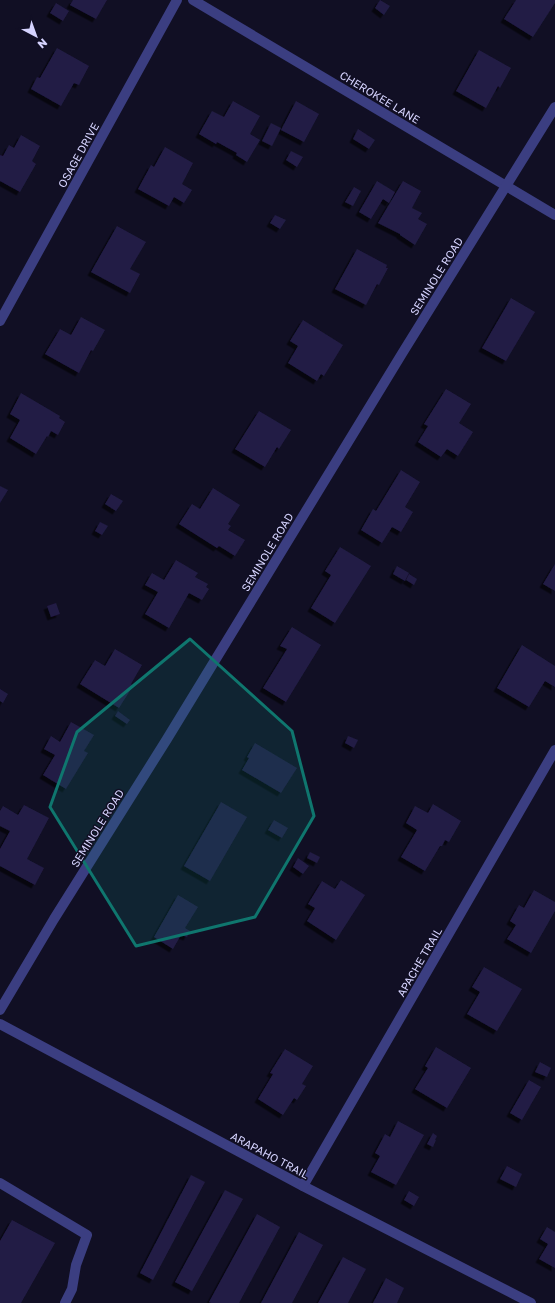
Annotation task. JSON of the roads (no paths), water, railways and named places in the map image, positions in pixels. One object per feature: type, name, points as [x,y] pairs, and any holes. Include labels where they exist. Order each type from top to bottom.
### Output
[{"type":"street","name":"OSAGE DRIVE","points":[[0,321],[177,0]]},
{"type":"street","name":"CHEROKEE LANE","points":[[193,0],[555,215]]},
{"type":"street","name":"SEMINOLE ROAD","points":[[0,1010],[58,912],[163,746],[407,345],[555,107]]},
{"type":"street","name":"APACHE TRAIL","points":[[303,1186],[555,750]]},
{"type":"street","name":"ARAPAHO TRAIL","points":[[0,1024],[303,1186],[531,1303]]},
{"type":"street","points":[[0,1183],[87,1235],[76,1265],[72,1289],[65,1303]]}]
